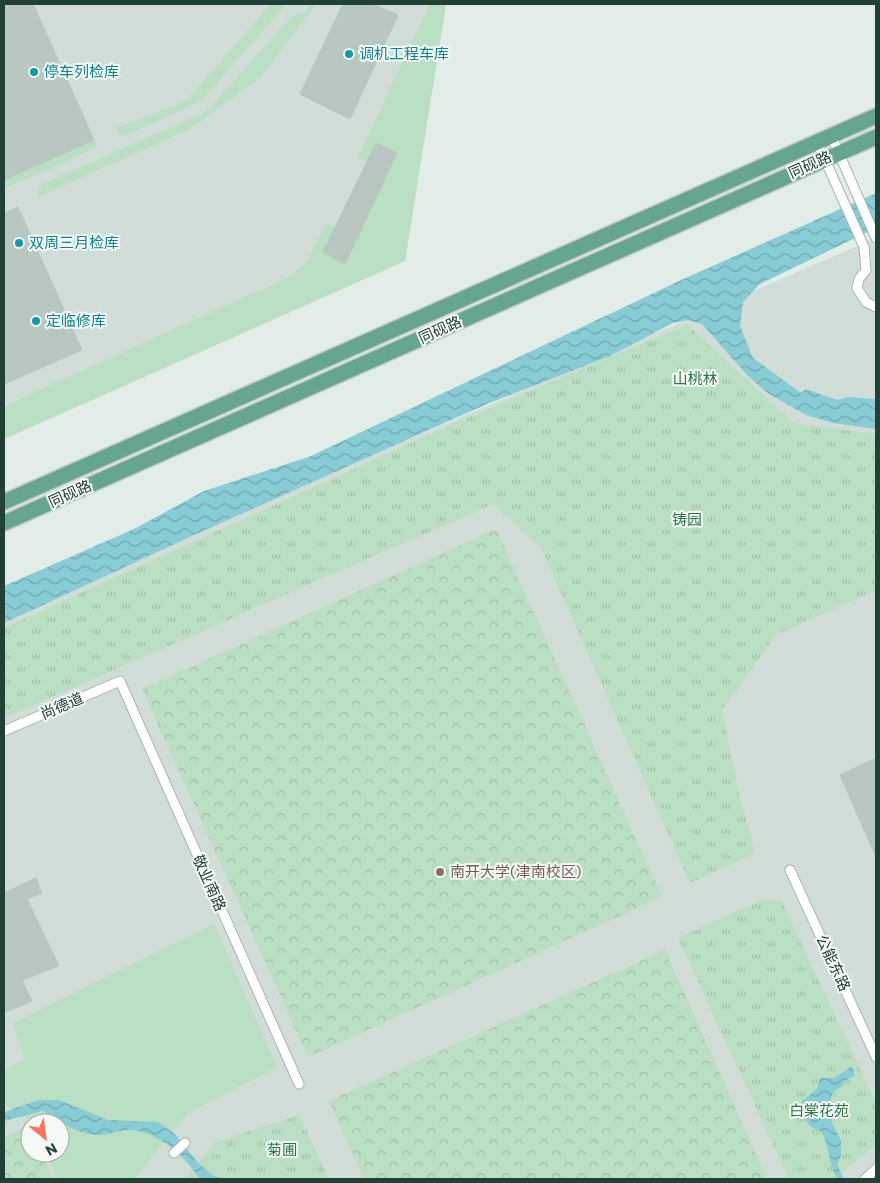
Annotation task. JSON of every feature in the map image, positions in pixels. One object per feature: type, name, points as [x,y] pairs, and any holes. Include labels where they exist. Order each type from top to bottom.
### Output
[{"type":"main road","name":"同砚路","points":[[4,502],[876,116]]},
{"type":"main road","name":"同砚路","points":[[4,524],[876,137]]},
{"type":"street","points":[[831,136],[876,238]]},
{"type":"street","points":[[817,142],[864,247],[866,270]]},
{"type":"street","points":[[876,264],[866,270],[859,279],[857,288],[866,302],[876,307]]},
{"type":"street","name":"尚德道","points":[[4,731],[120,681]]},
{"type":"street","name":"敬业南路","points":[[120,681],[299,1084]]},
{"type":"street","name":"公能东路","points":[[790,870],[876,1056]]},
{"type":"street","points":[[174,1153],[185,1143]]},
{"type":"street","points":[[865,1179],[876,1169]]},
{"type":"shaded area","points":[[4,4],[446,4],[405,261],[4,439]]},
{"type":"shaded area","name":"南开大学(津南校区)","points":[[876,238],[876,1179],[4,1179],[4,620],[343,468]]},
{"type":"green space","points":[[271,4],[284,4],[283,8],[202,100],[128,135],[119,134],[116,128],[186,101]]},
{"type":"green space","points":[[310,4],[316,4],[261,77],[190,129],[38,197],[38,191],[42,185],[206,112],[291,17],[306,11]]},
{"type":"green space","points":[[430,4],[446,4],[405,261],[4,439],[4,406],[287,278],[307,262],[325,226],[329,224],[335,227],[323,252],[345,264],[397,153],[376,143],[366,163],[358,157]]},
{"type":"green space","points":[[94,140],[97,145],[94,149],[4,189],[4,180]]},
{"type":"green space","name":"铸园","points":[[687,325],[794,423],[876,434],[876,590],[776,635],[722,710],[738,790],[755,853],[690,883],[541,548],[493,504],[4,718],[4,628],[459,421]]},
{"type":"green space","points":[[496,529],[662,897],[308,1057],[142,689]]},
{"type":"green space","name":"白棠花苑","points":[[766,898],[782,902],[876,1103],[876,1144],[835,1179],[789,1179],[678,938]]},
{"type":"green space","points":[[214,924],[277,1067],[187,1114],[134,1179],[58,1179],[51,1163],[70,1163],[70,1113],[20,1114],[7,1106],[4,1107],[4,1070],[25,1060],[13,1023]]},
{"type":"green space","points":[[665,950],[767,1179],[364,1179],[329,1101]]},
{"type":"green space","name":"菊圃","points":[[299,1115],[329,1179],[184,1179],[214,1143]]},
{"type":"green space","points":[[20,1130],[20,1163],[46,1163],[53,1179],[4,1179],[4,1137]]},
{"type":"water","points":[[876,193],[876,228],[760,284],[743,302],[740,326],[753,358],[801,393],[806,389],[837,400],[848,397],[876,399],[876,429],[833,423],[806,415],[766,392],[747,375],[702,324],[688,320],[673,323],[610,356],[487,404],[192,536],[4,623],[4,586],[134,529],[204,491],[311,456],[679,281]]},
{"type":"water","points":[[852,1066],[855,1076],[842,1082],[843,1086],[834,1091],[826,1110],[841,1141],[841,1155],[837,1165],[844,1179],[838,1179],[832,1168],[824,1137],[821,1131],[811,1127],[806,1120],[802,1101],[817,1089],[820,1078],[834,1078]]},
{"type":"water","points":[[39,1100],[59,1100],[108,1120],[158,1122],[175,1134],[200,1165],[214,1176],[224,1179],[200,1179],[178,1153],[148,1134],[126,1130],[99,1135],[88,1134],[70,1127],[70,1113],[46,1113],[43,1111],[20,1113],[20,1117],[4,1121],[4,1112]]},
{"type":"building","name":"停车列检库","points":[[4,4],[33,4],[94,140],[4,180]]},
{"type":"building","name":"调机工程车库","points":[[343,4],[373,4],[398,15],[350,119],[300,94]]},
{"type":"building","points":[[376,143],[397,153],[345,264],[323,252]]},
{"type":"building","name":"定临修库","points":[[18,207],[82,350],[4,384],[4,213]]},
{"type":"building","points":[[876,758],[876,857],[840,775]]},
{"type":"building","points":[[36,878],[42,893],[27,899],[59,966],[22,980],[32,1001],[6,1012],[4,1006],[4,893]]},
{"type":"place","name":"调机工程车库","points":[[349,54]]},
{"type":"place","name":"停车列检库","points":[[34,72]]},
{"type":"place","name":"双周三月检库","points":[[19,243]]},
{"type":"place","name":"定临修库","points":[[36,321]]},
{"type":"place","name":"南开大学(津南校区)","points":[[440,872]]},
{"type":"park label","name":"山桃林","points":[[695,379]]}]
